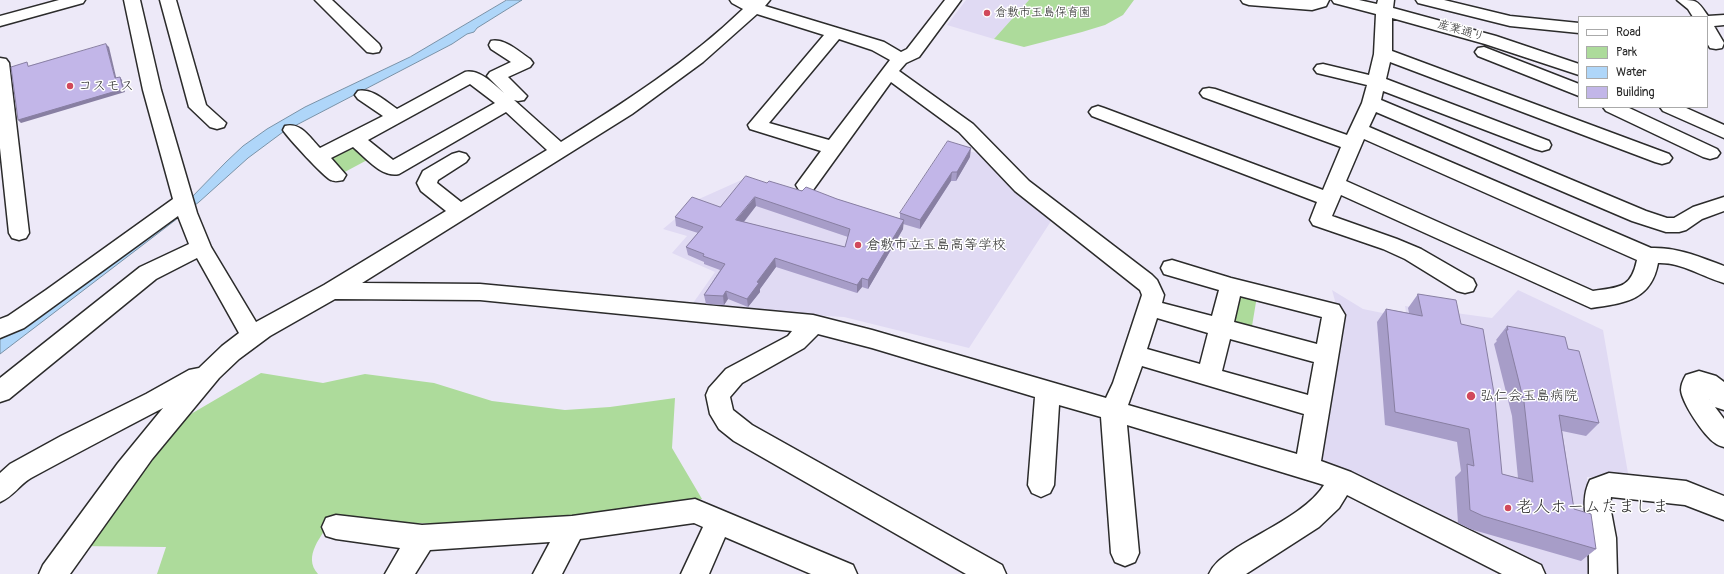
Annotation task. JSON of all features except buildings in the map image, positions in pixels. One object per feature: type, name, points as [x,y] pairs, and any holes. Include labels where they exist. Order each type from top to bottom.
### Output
[{"type":"main road","points":[[0,21],[77,0]]},
{"type":"main road","points":[[132,0],[152,90],[185,207],[200,246],[252,336]]},
{"type":"main road","points":[[168,0],[198,107],[217,123]]},
{"type":"main road","points":[[323,0],[373,48]]},
{"type":"main road","points":[[806,185],[894,65],[914,53],[953,0]]},
{"type":"main road","points":[[1249,0],[1312,5],[1320,3],[1321,0]]},
{"type":"main road","name":"産業通り","points":[[1340,0],[1446,16],[1578,60]]},
{"type":"main road","points":[[1424,0],[1454,4],[1510,21],[1578,28]]},
{"type":"main road","points":[[1685,0],[1694,6],[1700,16]]},
{"type":"main road","points":[[53,574],[155,435],[215,367],[252,336],[292,312],[332,291],[626,110],[666,82],[710,47],[751,3],[835,33],[878,46],[894,65],[966,128],[1022,186],[1149,286],[1153,295],[1150,308],[1126,383],[1113,411],[1125,553]]},
{"type":"main road","points":[[1465,284],[1413,254],[1390,244],[1320,220],[1371,103],[1383,54],[1383,7],[1578,91]]},
{"type":"main road","name":"産業通り","points":[[1383,7],[1534,53],[1578,70]]},
{"type":"main road","points":[[1708,21],[1724,20]]},
{"type":"main road","points":[[1708,30],[1716,44]]},
{"type":"main road","points":[[833,148],[758,125],[835,33]]},
{"type":"main road","points":[[489,80],[524,63],[497,45]]},
{"type":"main road","points":[[1383,54],[1662,158]]},
{"type":"main road","points":[[0,63],[19,233]]},
{"type":"main road","points":[[1323,69],[1376,82],[1542,145]]},
{"type":"main road","points":[[318,157],[471,76],[489,80],[566,146]]},
{"type":"main road","points":[[489,80],[507,104],[566,146]]},
{"type":"main road","points":[[1209,93],[1356,137],[1649,256],[1665,255],[1684,259],[1724,276]]},
{"type":"main road","points":[[364,95],[396,116]]},
{"type":"main road","points":[[1371,103],[1639,216],[1666,225],[1679,225],[1687,218],[1698,212],[1724,204]]},
{"type":"main road","points":[[355,138],[392,169],[507,104]]},
{"type":"main road","points":[[1614,108],[1710,153]]},
{"type":"main road","points":[[1671,108],[1724,132]]},
{"type":"main road","points":[[1694,108],[1724,122]]},
{"type":"main road","points":[[1098,112],[1331,192],[1591,300],[1618,295],[1635,288],[1642,280],[1649,256]]},
{"type":"main road","points":[[292,130],[336,175]]},
{"type":"main road","points":[[459,158],[430,176],[426,183],[460,212]]},
{"type":"main road","points":[[0,329],[16,322],[185,207]]},
{"type":"main road","points":[[0,392],[148,273],[200,246]]},
{"type":"main road","points":[[1172,268],[1231,286],[1331,312],[1334,315],[1307,468]]},
{"type":"main road","points":[[1209,376],[1231,286]]},
{"type":"main road","points":[[332,291],[480,292],[813,324],[872,339],[1307,468],[1342,480],[1531,574]]},
{"type":"main road","points":[[1150,308],[1326,356]]},
{"type":"main road","points":[[813,324],[796,342],[734,376],[718,395],[719,408],[725,419],[750,437],[992,574]]},
{"type":"main road","points":[[1135,355],[1317,408]]},
{"type":"main road","points":[[0,490],[19,472],[70,444],[155,401],[215,367]]},
{"type":"main road","points":[[1724,400],[1716,389],[1705,382],[1698,380],[1694,382],[1692,386],[1694,396],[1707,418],[1724,436]]},
{"type":"main road","points":[[1041,485],[1048,392]]},
{"type":"main road","points":[[1223,574],[1309,518],[1330,500],[1342,480]]},
{"type":"main road","points":[[1603,574],[1602,538],[1597,506],[1599,488],[1609,485],[1686,493],[1724,508]]},
{"type":"main road","points":[[336,527],[422,538],[572,528],[696,511],[841,574]]},
{"type":"main road","points":[[696,574],[719,521]]},
{"type":"main road","points":[[547,574],[572,528]]},
{"type":"main road","points":[[399,574],[422,538]]},
{"type":"shaded area","name":"倉敷市玉島保育園","points":[[966,0],[1029,0],[994,39],[947,25]]},
{"type":"shaded area","name":"倉敷市立玉島高等学校","points":[[946,147],[978,153],[1053,218],[969,348],[844,317],[691,306],[715,272],[672,253],[687,236],[663,229],[699,199],[746,178],[896,224]]},
{"type":"shaded area","name":"弘仁会玉島病院","points":[[1332,290],[1363,309],[1407,318],[1405,306],[1492,318],[1518,290],[1603,330],[1629,479],[1587,477],[1587,535],[1593,574],[1545,574],[1318,462],[1340,319]]},
{"type":"green space","points":[[1029,0],[1134,0],[1123,15],[1105,25],[1082,32],[1024,47],[994,39]]},
{"type":"green space","points":[[356,145],[371,158],[341,174],[327,159]]},
{"type":"green space","points":[[1238,295],[1257,296],[1251,332],[1229,324]]},
{"type":"green space","points":[[261,373],[323,383],[365,374],[434,383],[492,401],[565,410],[610,407],[675,398],[672,448],[702,499],[592,514],[438,524],[332,519],[315,546],[313,553],[312,560],[318,574],[157,574],[166,547],[78,546],[155,435]]},
{"type":"water","points":[[507,0],[522,0],[477,28],[474,32],[467,34],[452,44],[283,132],[248,158],[199,202],[0,354],[0,337],[190,199],[243,146],[267,129],[305,107],[410,57]]},
{"type":"place","name":"倉敷市玉島保育園","points":[[987,13]]},
{"type":"place","name":"コスモス","points":[[70,86]]},
{"type":"place","name":"倉敷市立玉島高等学校","points":[[858,245]]},
{"type":"place","name":"弘仁会玉島病院","points":[[1471,396]]},
{"type":"place","name":"老人ホームたましま","points":[[1508,508]]}]
